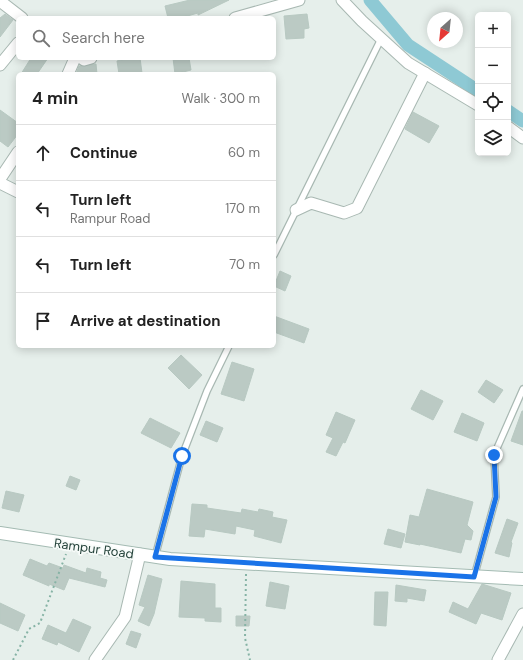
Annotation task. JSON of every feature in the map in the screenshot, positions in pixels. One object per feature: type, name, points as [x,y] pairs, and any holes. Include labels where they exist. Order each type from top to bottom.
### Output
[{"type":"main road","name":"Rampur Road","points":[[0,533],[178,560],[523,579]]},
{"type":"street","points":[[241,16],[299,0]]},
{"type":"street","points":[[342,0],[408,64],[475,103]]},
{"type":"street","points":[[0,1],[19,16]]},
{"type":"street","points":[[0,66],[16,46]]},
{"type":"street","points":[[69,72],[75,60]]},
{"type":"street","points":[[296,210],[311,203],[344,213],[357,208],[424,73]]},
{"type":"street","points":[[511,129],[523,138]]},
{"type":"street","points":[[0,179],[16,155]]},
{"type":"street","points":[[0,183],[16,191]]},
{"type":"street","points":[[95,660],[125,617],[140,554]]},
{"type":"street","points":[[498,660],[523,614]]},
{"type":"lane","points":[[276,251],[381,39]]},
{"type":"lane","points":[[155,557],[182,456],[207,391],[228,348]]},
{"type":"lane","points":[[474,577],[496,497],[494,455],[523,389]]},
{"type":"path","points":[[13,660],[29,629],[40,623],[70,544]]},
{"type":"path","points":[[246,572],[245,638],[250,660]]},
{"type":"building","points":[[190,0],[229,0],[198,15],[198,13],[187,16],[168,16],[165,6]]},
{"type":"building","points":[[5,14],[13,20],[0,37],[0,18]]},
{"type":"building","points":[[307,14],[309,28],[304,29],[304,38],[286,39],[284,16]]},
{"type":"building","points":[[30,60],[47,60],[38,72],[22,72]]},
{"type":"building","points":[[140,60],[142,72],[119,72],[117,61]]},
{"type":"building","points":[[173,60],[189,60],[191,70],[175,72]]},
{"type":"building","points":[[96,64],[97,72],[77,72],[79,66]]},
{"type":"building","points":[[0,110],[16,122],[16,137],[8,147],[0,141]]},
{"type":"building","points":[[413,112],[439,126],[429,143],[405,129]]},
{"type":"building","points":[[280,271],[291,276],[285,291],[276,287],[276,281]]},
{"type":"building","points":[[276,317],[309,329],[304,343],[276,333]]},
{"type":"building","points":[[181,355],[202,375],[189,389],[168,368]]},
{"type":"building","points":[[232,362],[254,369],[244,401],[221,394]]},
{"type":"building","points":[[486,380],[503,390],[494,403],[478,392]]},
{"type":"building","points":[[421,390],[443,401],[433,420],[411,409]]},
{"type":"building","points":[[523,411],[523,445],[511,441]]},
{"type":"building","points":[[336,412],[355,420],[345,443],[343,442],[336,456],[326,452],[333,438],[326,435]]},
{"type":"building","points":[[462,413],[484,423],[477,441],[454,432]]},
{"type":"building","points":[[150,418],[180,433],[171,448],[141,433]]},
{"type":"building","points":[[206,421],[223,428],[217,442],[200,435]]},
{"type":"building","points":[[70,476],[80,480],[76,490],[66,486]]},
{"type":"building","points":[[427,489],[473,502],[467,525],[473,531],[471,540],[465,539],[461,553],[405,542],[410,515],[419,517]]},
{"type":"building","points":[[6,491],[24,495],[19,512],[2,508]]},
{"type":"building","points":[[192,504],[207,505],[207,508],[241,513],[242,509],[258,512],[259,509],[273,512],[272,517],[287,520],[281,543],[254,536],[255,530],[236,526],[235,534],[205,529],[204,537],[189,536]]},
{"type":"building","points":[[507,519],[518,523],[511,542],[509,557],[495,553]]},
{"type":"building","points":[[388,529],[405,534],[401,548],[384,544]]},
{"type":"building","points":[[30,559],[47,566],[49,563],[63,568],[64,565],[86,573],[87,568],[101,572],[100,578],[107,580],[105,587],[69,578],[64,590],[49,584],[49,586],[23,575]]},
{"type":"building","points":[[148,575],[162,579],[154,614],[149,626],[138,621],[145,607],[139,605]]},
{"type":"building","points":[[181,581],[215,584],[215,608],[221,608],[221,622],[205,621],[205,618],[179,617]]},
{"type":"building","points":[[270,582],[289,586],[285,609],[266,606]]},
{"type":"building","points":[[482,584],[511,593],[502,620],[481,613],[476,624],[449,612],[453,602],[468,609]]},
{"type":"building","points":[[396,585],[426,590],[424,601],[407,598],[407,602],[395,601]]},
{"type":"building","points":[[375,592],[388,592],[386,626],[374,625]]},
{"type":"building","points":[[0,603],[25,615],[18,631],[0,623]]},
{"type":"building","points":[[236,616],[250,616],[249,626],[236,626]]},
{"type":"building","points":[[73,619],[91,627],[79,652],[58,642],[57,645],[42,639],[48,625],[66,633]]},
{"type":"building","points":[[131,631],[141,634],[136,648],[126,644]]},
{"type":"waterway","points":[[370,0],[408,45],[475,89]]},
{"type":"waterway","points":[[511,113],[523,121]]},
{"type":"route","points":[[182,456],[155,557],[474,577],[496,497],[494,455]]}]
